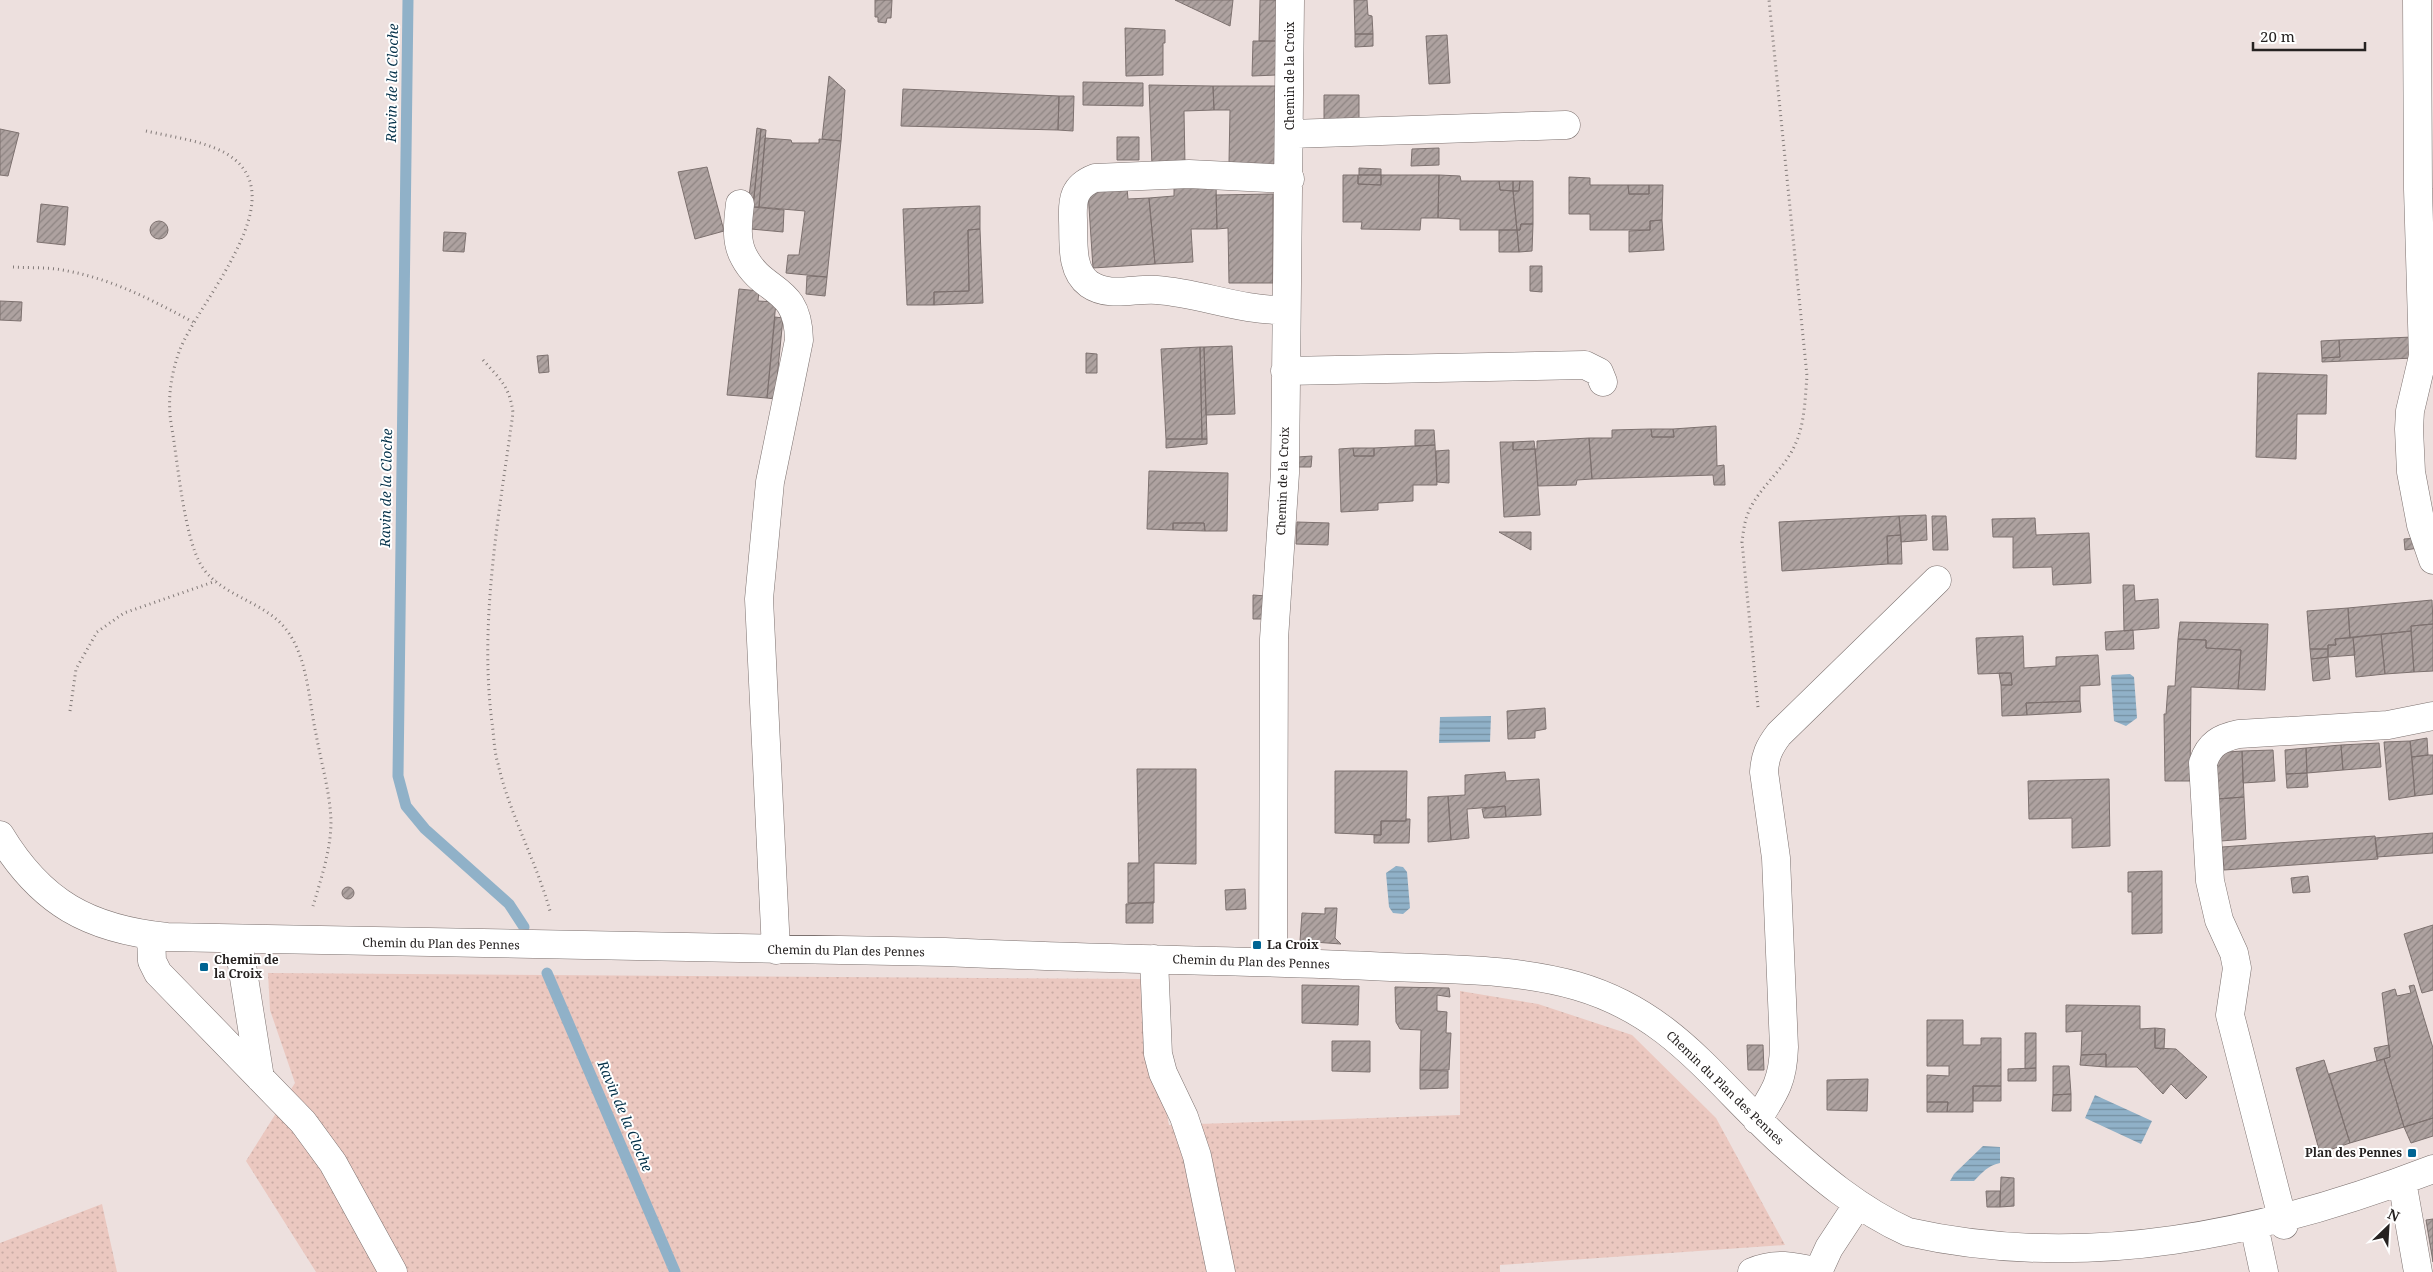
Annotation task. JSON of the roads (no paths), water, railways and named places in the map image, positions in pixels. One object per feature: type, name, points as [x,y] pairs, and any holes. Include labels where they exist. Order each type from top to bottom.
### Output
[{"type":"street","name":"Chemin de la Croix","points":[[1273,962],[1274,639],[1285,473],[1285,310],[1290,179],[1290,0]]},
{"type":"street","points":[[2417,0],[2418,188],[2423,356],[2410,411],[2409,429],[2411,472],[2422,525],[2433,560]]},
{"type":"street","points":[[1290,134],[1566,125]]},
{"type":"street","points":[[1285,310],[1265,311],[1156,290],[1116,292],[1101,290],[1090,284],[1079,274],[1075,263],[1072,204],[1077,191],[1084,182],[1095,178],[1189,174],[1290,179]]},
{"type":"street","points":[[740,204],[739,242],[744,257],[758,274],[794,306],[799,325],[799,340],[770,482],[759,599],[776,950]]},
{"type":"street","points":[[1285,370],[1585,365],[1599,372],[1603,382]]},
{"type":"street","points":[[1757,1120],[1775,1093],[1784,1070],[1776,858],[1764,772],[1764,759],[1768,748],[1778,734],[1937,580]]},
{"type":"street","points":[[2284,1224],[2230,1015],[2237,968],[2234,953],[2219,920],[2210,881],[2202,763],[2207,751],[2214,743],[2224,737],[2239,734],[2388,725],[2433,716]]},
{"type":"street","name":"Chemin du Plan des Pennes","points":[[0,835],[28,875],[62,905],[82,917],[117,929],[152,936],[238,940],[945,952],[1154,960],[1273,962],[1502,972],[1578,987],[1614,1000],[1645,1015],[1674,1037],[1757,1120],[1821,1178],[1858,1204],[1905,1231],[1941,1246],[1979,1258],[2044,1266],[2078,1267],[2132,1263],[2183,1255],[2256,1236],[2433,1170]]},
{"type":"street","points":[[152,936],[152,961],[158,973],[304,1122],[333,1163],[393,1272]]},
{"type":"street","points":[[238,940],[260,1078]]},
{"type":"street","points":[[1154,960],[1158,1054],[1163,1073],[1184,1117],[1197,1156],[1221,1272]]},
{"type":"street","points":[[2402,1182],[2418,1272]]},
{"type":"street","points":[[1752,1272],[1770,1266],[1787,1265],[1818,1272],[1829,1248],[1858,1204]]},
{"type":"street","points":[[2256,1236],[2264,1272]]},
{"type":"water","points":[[2130,674],[2134,677],[2137,718],[2126,726],[2114,721],[2111,677],[2112,675]]},
{"type":"water","points":[[1491,716],[1490,742],[1439,743],[1440,717]]},
{"type":"water","points":[[1396,866],[1403,867],[1407,872],[1410,908],[1403,914],[1393,913],[1389,907],[1386,873]]},
{"type":"water","points":[[2095,1095],[2152,1121],[2141,1144],[2085,1118]]},
{"type":"water","points":[[1983,1146],[2000,1147],[2000,1163],[1988,1168],[1974,1181],[1950,1181],[1954,1174]]},
{"type":"waterway","name":"Ravin de la Cloche","points":[[408,0],[398,776],[406,806],[425,829],[509,904],[524,927]]},
{"type":"waterway","name":"Ravin de la Cloche","points":[[547,973],[675,1272]]},
{"type":"place","name":"La Croix","points":[[1257,945]]},
{"type":"place","name":"Chemin de la Croix","points":[[204,967]]},
{"type":"place","name":"Plan des Pennes","points":[[2412,1153]]}]
